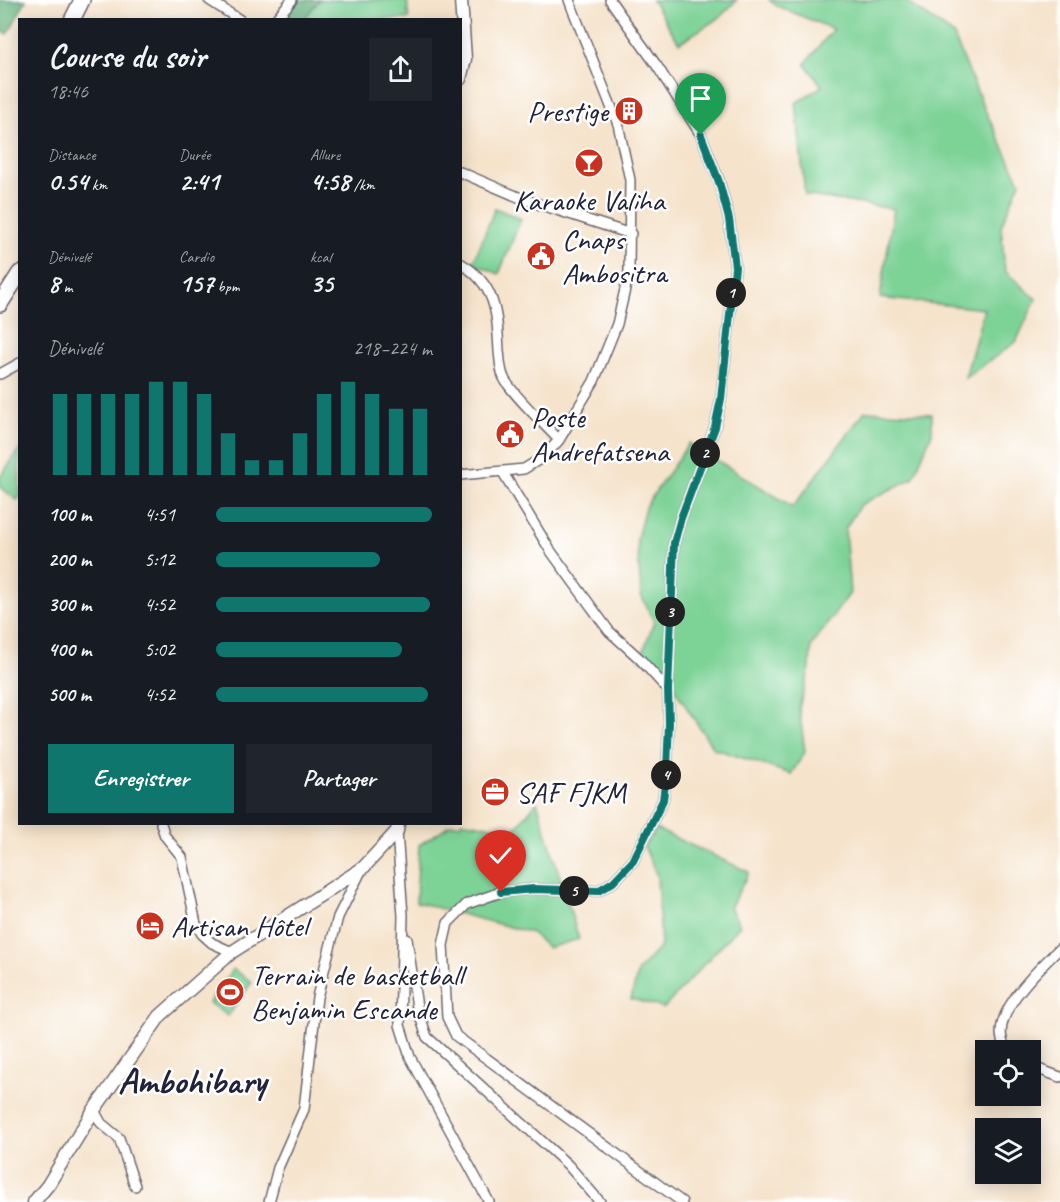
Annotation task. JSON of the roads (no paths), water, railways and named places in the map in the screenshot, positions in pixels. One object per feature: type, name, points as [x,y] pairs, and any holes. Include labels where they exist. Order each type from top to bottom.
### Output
[{"type":"main road","points":[[73,18],[82,0]]},
{"type":"main road","points":[[0,304],[18,276]]},
{"type":"street","points":[[209,0],[237,18]]},
{"type":"street","points":[[277,18],[292,0]]},
{"type":"street","points":[[460,0],[462,18]]},
{"type":"street","points":[[462,475],[524,469],[545,456],[559,440],[594,381],[617,324],[630,272],[630,180],[618,124],[569,0]]},
{"type":"street","points":[[610,0],[657,66],[701,135],[719,182],[729,219],[735,267],[721,399],[715,427],[674,543],[668,690],[669,735],[663,800],[633,861],[613,882],[598,891],[534,889],[501,892],[467,904],[448,923],[442,945],[447,1017],[456,1036],[682,1202]]},
{"type":"street","points":[[462,24],[465,59],[462,71]]},
{"type":"street","points":[[462,173],[523,199],[631,234]]},
{"type":"street","points":[[462,264],[471,269],[490,292],[496,309],[500,364],[504,379],[559,440]]},
{"type":"street","points":[[0,374],[18,364]]},
{"type":"street","points":[[502,471],[550,550],[609,631],[640,659],[668,690]]},
{"type":"street","points":[[161,825],[165,836],[182,857],[196,924],[202,934],[212,943],[232,952]]},
{"type":"street","points":[[269,1202],[278,1168],[304,1109],[317,997],[338,917],[363,868],[397,827]]},
{"type":"street","points":[[397,827],[403,916],[417,1007],[427,1037],[568,1165],[600,1202]]},
{"type":"street","points":[[34,1202],[48,1185],[94,1110],[160,1016],[232,952],[363,868]]},
{"type":"street","points":[[403,916],[399,1025],[410,1057],[489,1202]]},
{"type":"street","points":[[1002,1040],[1003,1017],[1013,999],[1060,948]]},
{"type":"street","points":[[1041,1070],[1060,1077]]},
{"type":"street","points":[[94,1110],[101,1122],[119,1138],[135,1186]]},
{"type":"place","name":"Prestige","points":[[629,111]]},
{"type":"place","name":"Karaoke Valiha","points":[[589,163]]},
{"type":"place","name":"Cnaps Ambositra","points":[[541,256]]},
{"type":"place","name":"Poste Andrefatsena","points":[[510,434]]},
{"type":"place","name":"SAF FJKM","points":[[495,792]]},
{"type":"place","name":"Artisan Hôtel","points":[[150,926]]},
{"type":"place","name":"Terrain de basketball Benjamin Escande","points":[[230,992]]},
{"type":"district","name":"Ambohibary","points":[[192,1080]]}]
